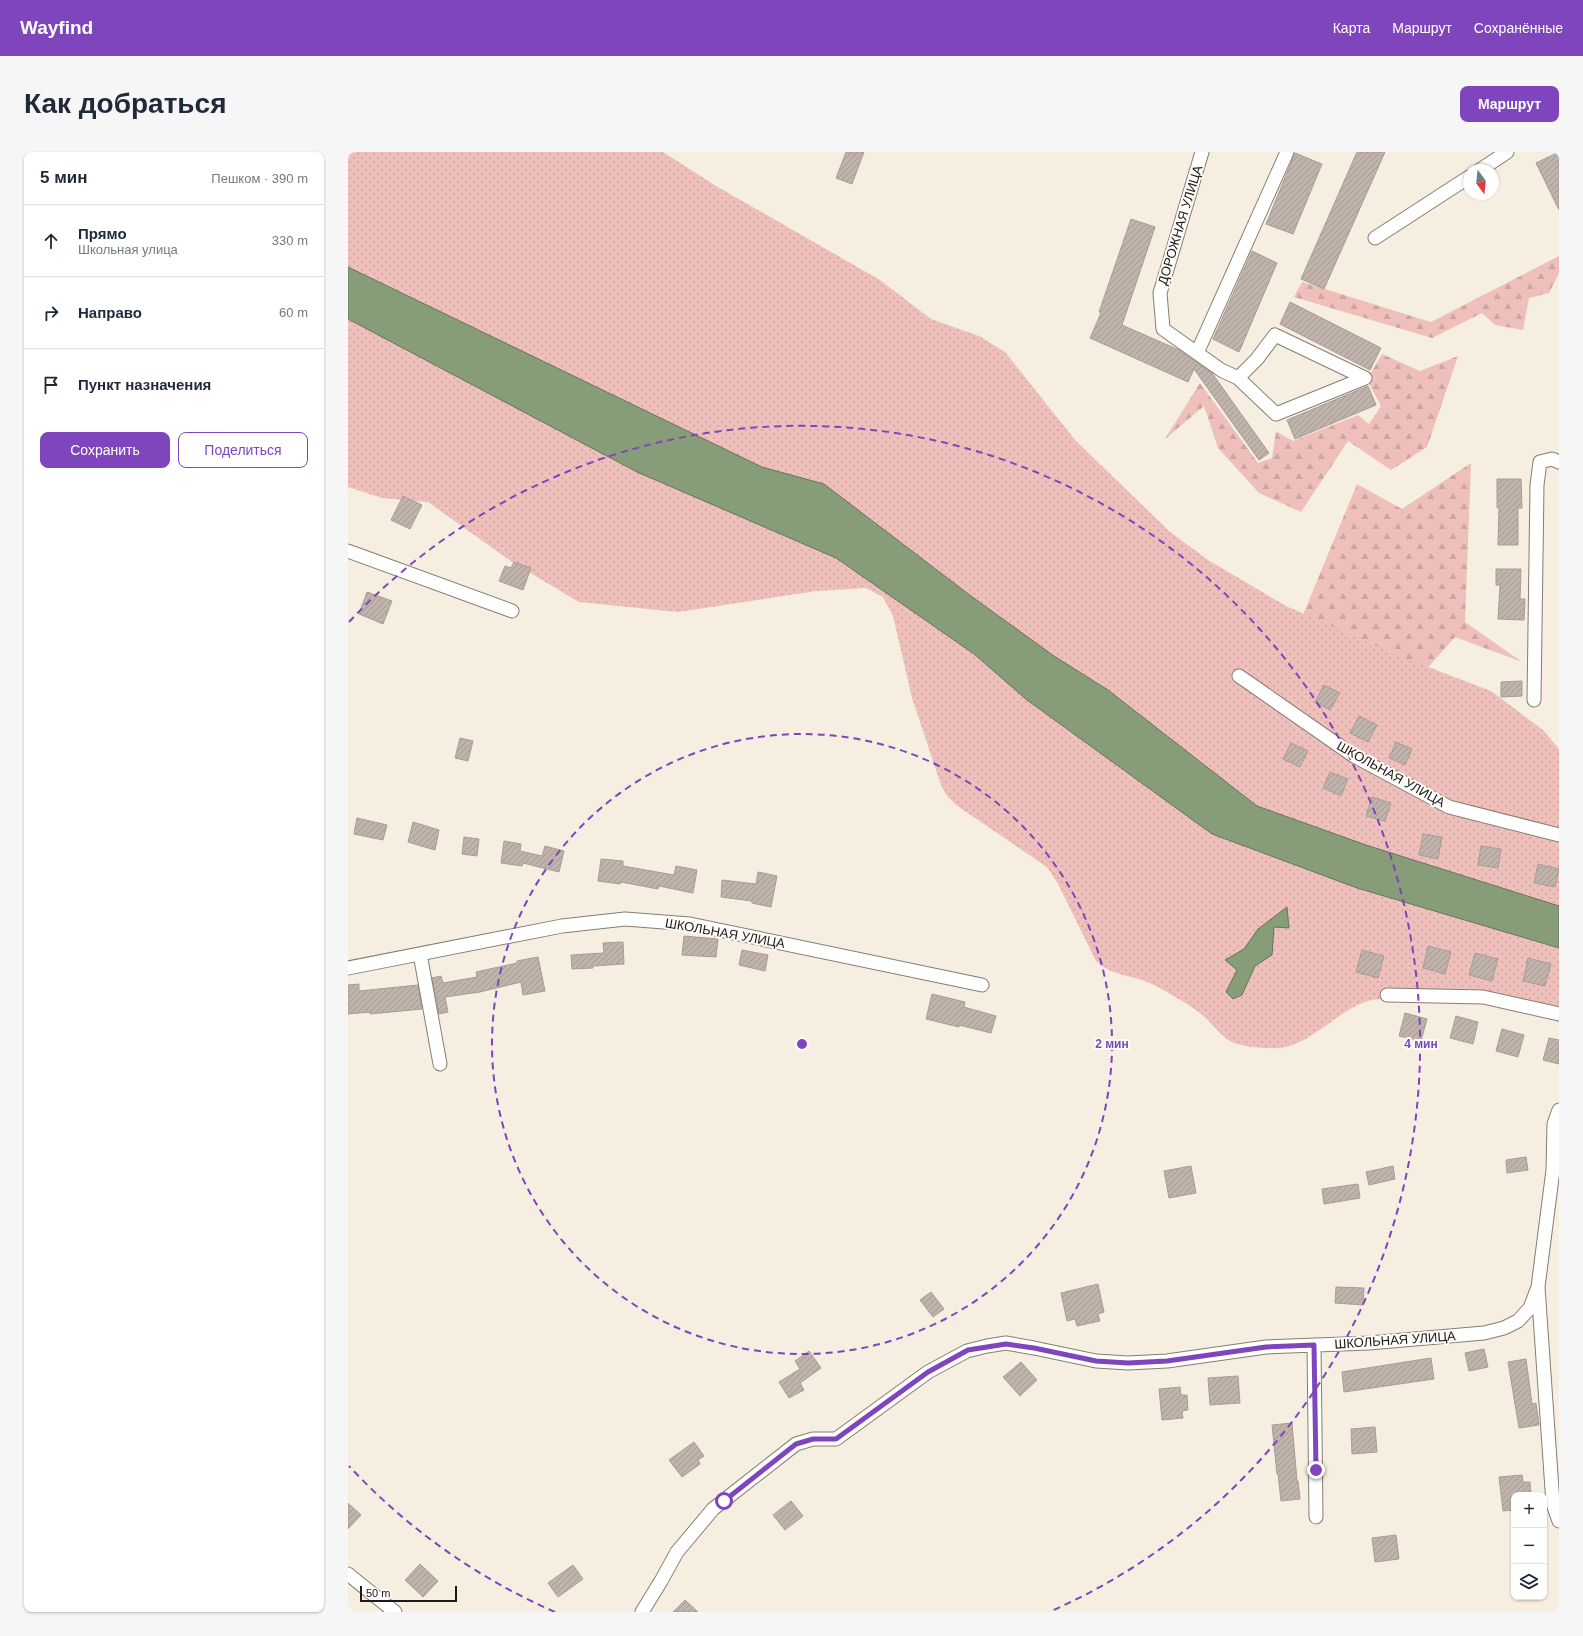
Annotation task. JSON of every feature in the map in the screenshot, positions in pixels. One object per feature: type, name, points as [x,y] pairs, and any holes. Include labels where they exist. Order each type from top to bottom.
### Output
[{"type":"street","name":"ДОРОЖНАЯ УЛИЦА","points":[[1202,152],[1160,293],[1163,329],[1221,370],[1238,378],[1276,414],[1365,378],[1275,335],[1257,358],[1238,378]]},
{"type":"street","points":[[1197,352],[1287,152]]},
{"type":"street","points":[[1489,164],[1507,152]]},
{"type":"street","points":[[1375,238],[1463,181]]},
{"type":"street","points":[[1534,700],[1537,485],[1540,462],[1552,459],[1559,462]]},
{"type":"street","points":[[348,551],[512,611]]},
{"type":"street","name":"ШКОЛЬНАЯ УЛИЦА","points":[[1239,676],[1354,756],[1449,807],[1559,835]]},
{"type":"street","name":"ШКОЛЬНАЯ УЛИЦА","points":[[348,968],[562,926],[632,920],[690,924],[851,956],[982,985]]},
{"type":"street","points":[[420,954],[440,1064]]},
{"type":"street","points":[[1387,995],[1483,997],[1559,1014]]},
{"type":"street","name":"ШКОЛЬНАЯ УЛИЦА","points":[[642,1612],[661,1581],[676,1552],[713,1508],[796,1444],[813,1439],[836,1439],[928,1372],[968,1350],[1006,1344],[1034,1348],[1096,1361],[1128,1363],[1167,1361],[1266,1347],[1370,1343],[1484,1333],[1504,1328],[1518,1321],[1530,1308],[1538,1286],[1556,1170],[1554,1124],[1559,1110]]},
{"type":"street","name":"ШКОЛЬНАЯ УЛИЦА","points":[[1538,1286],[1553,1504],[1559,1521]]},
{"type":"street","points":[[1314,1345],[1316,1518]]},
{"type":"street","points":[[348,1574],[395,1612]]},
{"type":"green space","points":[[348,152],[663,152],[716,186],[880,280],[931,319],[979,336],[1005,352],[1076,441],[1169,531],[1208,560],[1286,606],[1394,654],[1491,691],[1543,730],[1559,749],[1559,1012],[1449,1001],[1377,999],[1350,1009],[1308,1038],[1285,1047],[1259,1048],[1234,1043],[1224,1037],[1200,1013],[1177,998],[1154,985],[1110,970],[1096,961],[1058,884],[1047,867],[956,805],[947,796],[941,785],[912,698],[893,616],[883,597],[866,588],[816,591],[678,612],[579,602],[512,562],[428,502],[382,498],[348,487]]},
{"type":"green space","points":[[1559,256],[1559,273],[1549,293],[1529,298],[1523,330],[1495,325],[1482,313],[1432,338],[1294,297],[1302,282],[1431,322]]},
{"type":"green space","points":[[1382,354],[1420,371],[1458,356],[1427,447],[1391,470],[1348,441],[1301,512],[1259,493],[1218,448],[1204,406],[1165,439],[1200,383],[1258,463],[1272,458],[1276,431],[1293,441],[1358,415],[1369,424],[1381,406],[1367,380]]},
{"type":"green space","points":[[1471,463],[1465,622],[1522,662],[1455,637],[1415,682],[1300,622],[1357,484],[1402,509]]},
{"type":"shaded area","points":[[348,267],[762,467],[824,484],[971,596],[1054,656],[1108,690],[1257,806],[1366,845],[1559,906],[1559,948],[1357,888],[1212,834],[1027,700],[974,654],[836,558],[637,472],[348,319]]},
{"type":"shaded area","points":[[1287,907],[1289,928],[1274,927],[1272,955],[1255,966],[1242,995],[1233,999],[1226,992],[1237,970],[1225,960],[1244,949],[1258,929]]},
{"type":"building","points":[[846,152],[864,152],[852,184],[836,178]]},
{"type":"building","points":[[1357,152],[1385,152],[1324,289],[1301,279]]},
{"type":"building","points":[[1559,152],[1559,210],[1536,163]]},
{"type":"building","points":[[1295,153],[1322,164],[1293,234],[1266,224]]},
{"type":"building","points":[[1131,219],[1155,227],[1122,325],[1179,350],[1212,373],[1269,453],[1259,460],[1194,369],[1188,382],[1090,338],[1101,313],[1099,312]]},
{"type":"building","points":[[1252,251],[1277,263],[1239,352],[1213,339]]},
{"type":"building","points":[[1290,302],[1381,348],[1370,370],[1280,324]]},
{"type":"building","points":[[1368,386],[1376,405],[1295,439],[1287,420]]},
{"type":"building","points":[[1497,479],[1521,479],[1522,508],[1518,508],[1518,545],[1498,545],[1499,508],[1497,508]]},
{"type":"building","points":[[403,496],[422,505],[410,529],[391,520]]},
{"type":"building","points":[[514,562],[531,568],[523,590],[499,581],[505,566],[511,568]]},
{"type":"building","points":[[1496,569],[1521,569],[1520,599],[1525,599],[1524,620],[1498,619],[1500,585],[1496,585]]},
{"type":"building","points":[[367,592],[392,601],[383,624],[359,614]]},
{"type":"building","points":[[1522,681],[1522,696],[1501,697],[1501,682]]},
{"type":"building","points":[[1324,685],[1340,693],[1330,710],[1315,702]]},
{"type":"building","points":[[1359,716],[1377,725],[1368,742],[1350,733]]},
{"type":"building","points":[[460,738],[473,741],[468,761],[455,758]]},
{"type":"building","points":[[1396,742],[1412,749],[1405,765],[1389,758]]},
{"type":"building","points":[[1291,743],[1308,751],[1300,767],[1283,759]]},
{"type":"building","points":[[1330,772],[1348,779],[1341,796],[1323,788]]},
{"type":"building","points":[[1372,797],[1391,803],[1385,821],[1366,816]]},
{"type":"building","points":[[357,818],[387,825],[383,840],[354,834]]},
{"type":"building","points":[[413,822],[439,830],[435,850],[408,842]]},
{"type":"building","points":[[1423,834],[1442,837],[1438,859],[1419,855]]},
{"type":"building","points":[[464,837],[479,839],[477,856],[462,854]]},
{"type":"building","points":[[504,841],[521,844],[520,851],[542,856],[545,846],[564,851],[559,872],[523,863],[522,866],[501,863]]},
{"type":"building","points":[[1481,846],[1501,849],[1498,868],[1478,865]]},
{"type":"building","points":[[601,859],[623,861],[623,866],[674,875],[676,866],[697,870],[693,893],[659,886],[658,889],[621,882],[620,884],[598,881]]},
{"type":"building","points":[[1538,864],[1559,869],[1555,887],[1534,883]]},
{"type":"building","points":[[758,872],[777,876],[771,907],[752,903],[752,901],[721,897],[722,880],[756,884]]},
{"type":"building","points":[[684,936],[718,939],[716,957],[682,955]]},
{"type":"building","points":[[623,942],[624,964],[572,969],[571,955],[604,953],[603,943]]},
{"type":"building","points":[[1428,946],[1451,952],[1445,974],[1423,968]]},
{"type":"building","points":[[742,950],[768,955],[765,971],[739,965]]},
{"type":"building","points":[[1362,950],[1384,956],[1378,978],[1356,972]]},
{"type":"building","points":[[1475,953],[1498,959],[1492,981],[1469,975]]},
{"type":"building","points":[[538,957],[545,991],[523,995],[521,982],[480,992],[445,997],[448,1012],[439,1014],[432,978],[441,976],[443,983],[477,977],[476,972]]},
{"type":"building","points":[[1528,958],[1551,964],[1545,986],[1523,981]]},
{"type":"building","points":[[359,984],[359,991],[418,985],[422,1009],[370,1014],[370,1012],[348,1014],[348,985]]},
{"type":"building","points":[[932,994],[965,1002],[964,1007],[996,1016],[991,1033],[926,1019]]},
{"type":"building","points":[[1405,1013],[1427,1019],[1421,1041],[1399,1036]]},
{"type":"building","points":[[1456,1016],[1478,1022],[1473,1044],[1450,1038]]},
{"type":"building","points":[[1502,1029],[1524,1035],[1518,1057],[1496,1051]]},
{"type":"building","points":[[1549,1038],[1559,1040],[1559,1064],[1543,1060]]},
{"type":"building","points":[[1526,1157],[1528,1170],[1507,1173],[1506,1160]]},
{"type":"building","points":[[1191,1166],[1196,1193],[1169,1198],[1164,1171]]},
{"type":"building","points":[[1393,1166],[1395,1179],[1369,1185],[1366,1172]]},
{"type":"building","points":[[1358,1184],[1360,1198],[1324,1204],[1322,1189]]},
{"type":"building","points":[[1098,1284],[1104,1312],[1098,1314],[1100,1321],[1077,1326],[1075,1319],[1067,1321],[1061,1293]]},
{"type":"building","points":[[1336,1287],[1364,1288],[1363,1305],[1335,1303]]},
{"type":"building","points":[[931,1292],[944,1309],[933,1317],[920,1300]]},
{"type":"building","points":[[1484,1349],[1488,1367],[1469,1371],[1465,1353]]},
{"type":"building","points":[[809,1351],[821,1368],[800,1383],[804,1390],[789,1398],[779,1382],[800,1369],[795,1361]]},
{"type":"building","points":[[1431,1358],[1434,1379],[1344,1392],[1342,1372]]},
{"type":"building","points":[[1526,1359],[1532,1404],[1536,1403],[1539,1425],[1519,1428],[1508,1362]]},
{"type":"building","points":[[1021,1362],[1037,1380],[1020,1396],[1003,1377]]},
{"type":"building","points":[[1238,1376],[1240,1403],[1210,1405],[1208,1378]]},
{"type":"building","points":[[1180,1387],[1181,1395],[1187,1395],[1188,1410],[1182,1411],[1183,1418],[1162,1420],[1159,1389]]},
{"type":"building","points":[[1292,1423],[1300,1499],[1281,1501],[1272,1425]]},
{"type":"building","points":[[1375,1427],[1377,1452],[1352,1454],[1351,1429]]},
{"type":"building","points":[[694,1442],[704,1456],[698,1460],[700,1464],[682,1477],[669,1460]]},
{"type":"building","points":[[1522,1475],[1523,1482],[1530,1482],[1531,1492],[1511,1492],[1511,1510],[1503,1511],[1499,1477]]},
{"type":"building","points":[[791,1501],[803,1516],[785,1530],[773,1515]]},
{"type":"building","points":[[348,1503],[361,1515],[348,1529]]},
{"type":"building","points":[[1396,1535],[1399,1559],[1375,1562],[1372,1538]]},
{"type":"building","points":[[420,1564],[438,1581],[423,1597],[405,1580]]},
{"type":"building","points":[[573,1565],[583,1579],[558,1597],[548,1583]]},
{"type":"building","points":[[685,1600],[698,1612],[673,1612]]},
{"type":"route","points":[[724,1501],[796,1444],[813,1439],[836,1439],[928,1372],[968,1350],[1006,1344],[1034,1348],[1096,1361],[1128,1363],[1167,1361],[1266,1347],[1314,1345],[1316,1470]]}]
